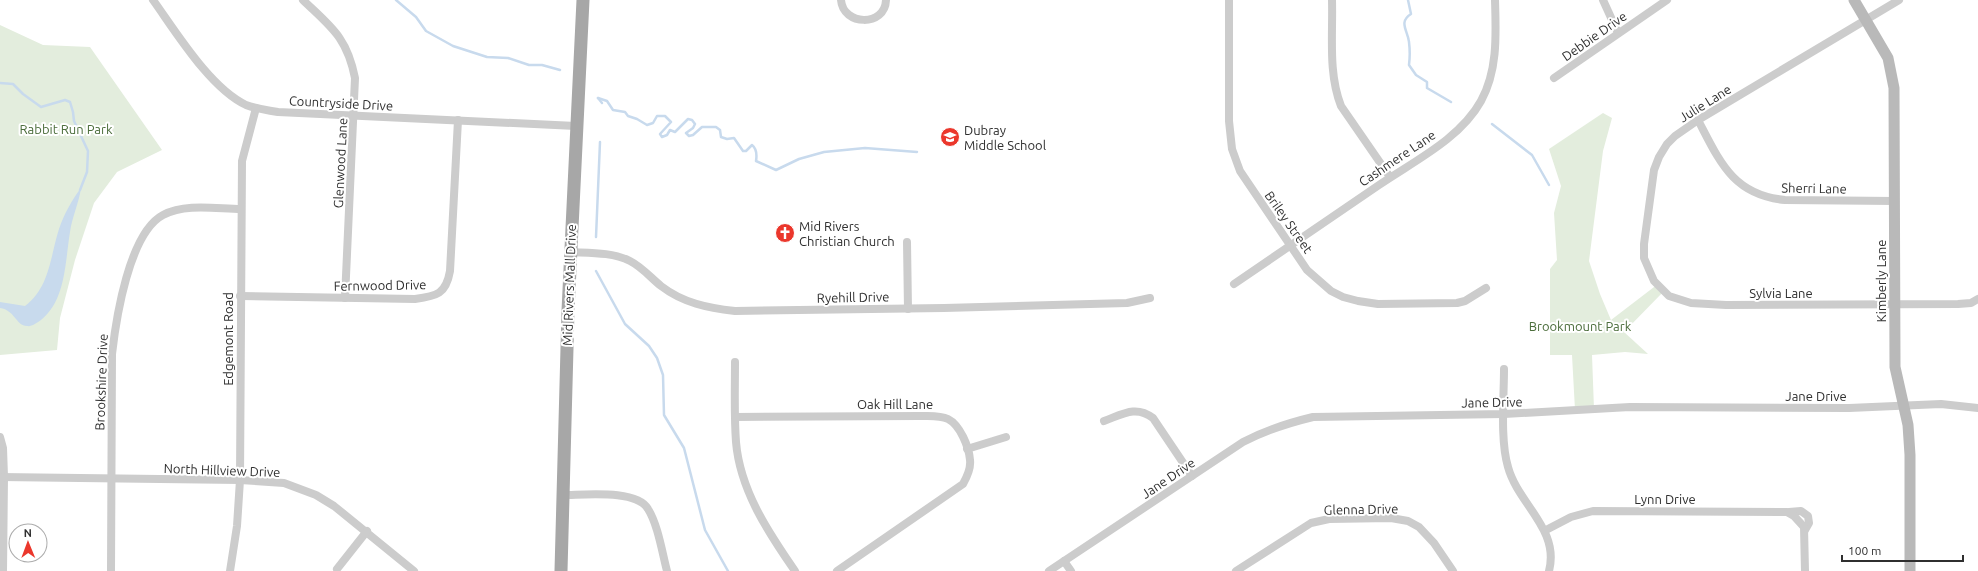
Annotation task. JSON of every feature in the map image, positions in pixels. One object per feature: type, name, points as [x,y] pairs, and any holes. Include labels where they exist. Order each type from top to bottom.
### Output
[{"type":"main road","name":"Mid Rivers Mall Drive","points":[[561,571],[570,252],[583,0]]},
{"type":"street","name":"Countryside Drive","points":[[153,0],[199,62],[221,87],[237,100],[256,108],[278,112],[576,126]]},
{"type":"street","name":"Glenwood Lane","points":[[302,0],[338,35],[346,46],[355,78],[355,115],[345,298]]},
{"type":"street","points":[[841,0],[842,9],[847,14],[860,21],[868,20],[877,16],[884,8],[886,0]]},
{"type":"street","name":"Briley Street","points":[[1229,0],[1229,121],[1232,148],[1240,171],[1307,270],[1318,280],[1343,297],[1378,304],[1457,303],[1465,301],[1486,288]]},
{"type":"street","points":[[1332,0],[1333,79],[1336,93],[1342,106],[1390,177]]},
{"type":"street","name":"Cashmere Lane","points":[[1234,284],[1454,133],[1468,120],[1481,101],[1489,83],[1494,64],[1496,0]]},
{"type":"street","points":[[1603,0],[1618,33]]},
{"type":"street","name":"Debbie Drive","points":[[1554,78],[1667,0]]},
{"type":"street","name":"Kimberly Lane","points":[[1854,0],[1888,58],[1894,88],[1895,367],[1908,425],[1910,455],[1910,571]]},
{"type":"street","name":"Julie Lane","points":[[1669,296],[1654,281],[1644,258],[1644,244],[1654,170],[1667,144],[1675,136],[1698,120],[1899,0]]},
{"type":"street","name":"Edgemont Road","points":[[230,571],[237,526],[240,480],[242,161],[256,108]]},
{"type":"street","name":"Fernwood Drive","points":[[240,296],[415,299],[436,295],[445,287],[450,271],[458,120]]},
{"type":"street","name":"Sherri Lane","points":[[1698,120],[1727,171],[1751,192],[1770,198],[1785,200],[1895,201]]},
{"type":"street","name":"Brookshire Drive","points":[[111,571],[112,348],[121,299],[138,245],[146,230],[154,221],[174,211],[187,209],[241,209]]},
{"type":"street","points":[[907,242],[908,309]]},
{"type":"street","name":"Ryehill Drive","points":[[570,252],[604,254],[630,261],[672,293],[704,307],[735,311],[908,309],[1127,303],[1150,298]]},
{"type":"street","name":"Sylvia Lane","points":[[1669,296],[1682,302],[1701,304],[1958,304],[1971,303],[1978,299]]},
{"type":"street","points":[[735,362],[736,443],[746,486],[760,516],[795,571]]},
{"type":"street","points":[[1504,369],[1505,454],[1508,468],[1518,490],[1546,530],[1550,552],[1549,571]]},
{"type":"street","name":"Jane Drive","points":[[1049,571],[1243,442],[1265,431],[1290,422],[1313,417],[1504,414],[1630,407],[1849,408],[1954,404],[1978,408]]},
{"type":"street","points":[[1104,421],[1136,410],[1145,412],[1153,418],[1192,476]]},
{"type":"street","name":"Oak Hill Lane","points":[[735,417],[942,417],[955,424],[967,449],[970,460],[969,470],[963,484],[838,571]]},
{"type":"street","points":[[0,437],[3,448],[3,571]]},
{"type":"street","points":[[967,449],[1006,437]]},
{"type":"street","name":"North Hillview Drive","points":[[2,477],[112,480],[240,480],[284,483],[299,488],[334,506],[367,531],[414,571]]},
{"type":"street","points":[[563,495],[623,496],[634,497],[642,502],[648,508],[652,516],[667,571]]},
{"type":"street","name":"Lynn Drive","points":[[1546,530],[1571,517],[1593,511],[1789,512],[1805,530],[1806,571]]},
{"type":"street","name":"Glenna Drive","points":[[1236,571],[1311,524],[1329,519],[1391,518],[1408,521],[1419,527],[1434,543],[1453,571]]},
{"type":"street","points":[[336,569],[367,531]]},
{"type":"street","points":[[1064,561],[1071,571]]},
{"type":"green space","name":"Rabbit Run Park","points":[[0,25],[43,45],[90,47],[162,150],[117,172],[94,203],[75,260],[60,318],[57,350],[0,355]]},
{"type":"green space","name":"Brookmount Park","points":[[1603,113],[1612,118],[1603,151],[1589,261],[1600,294],[1611,320],[1658,284],[1664,291],[1624,332],[1648,354],[1625,352],[1592,355],[1594,409],[1575,410],[1572,355],[1550,355],[1550,269],[1557,260],[1554,213],[1561,186],[1549,149]]},
{"type":"water","points":[[81,188],[71,226],[60,291],[49,312],[39,321],[30,326],[23,325],[5,309],[0,308],[0,302],[25,306],[40,290],[48,271],[61,223],[68,207]]},
{"type":"waterway","points":[[396,0],[416,17],[426,31],[453,46],[487,57],[508,58],[529,65],[542,65],[560,70]]},
{"type":"waterway","points":[[1408,0],[1411,14],[1407,17],[1404,23],[1409,42],[1409,65],[1416,75],[1427,82],[1427,88],[1451,102]]},
{"type":"waterway","points":[[0,83],[13,84],[23,94],[41,107],[65,100],[70,102],[74,121],[88,151],[87,172],[80,190]]},
{"type":"waterway","points":[[598,98],[607,101],[613,110],[625,112],[628,116],[647,125],[653,123],[657,116],[665,116],[671,122],[660,134],[662,137],[667,135],[670,130],[675,132],[688,119],[692,120],[695,124],[693,128],[686,133],[689,136],[693,135],[702,127],[716,127],[720,130],[721,137],[727,139],[734,138],[743,151],[746,151],[752,145],[755,148],[756,161],[776,170],[799,159],[824,152],[865,148],[917,152]]},
{"type":"waterway","points":[[598,98],[602,103]]},
{"type":"waterway","points":[[1492,124],[1532,155],[1549,185]]},
{"type":"waterway","points":[[596,237],[600,142]]},
{"type":"waterway","points":[[596,271],[625,324],[649,346],[657,358],[663,375],[664,415],[684,448],[705,530],[728,571]]},
{"type":"place","name":"Dubray Middle School","points":[[950,137]]},
{"type":"place","name":"Mid Rivers Christian Church","points":[[785,233]]}]
